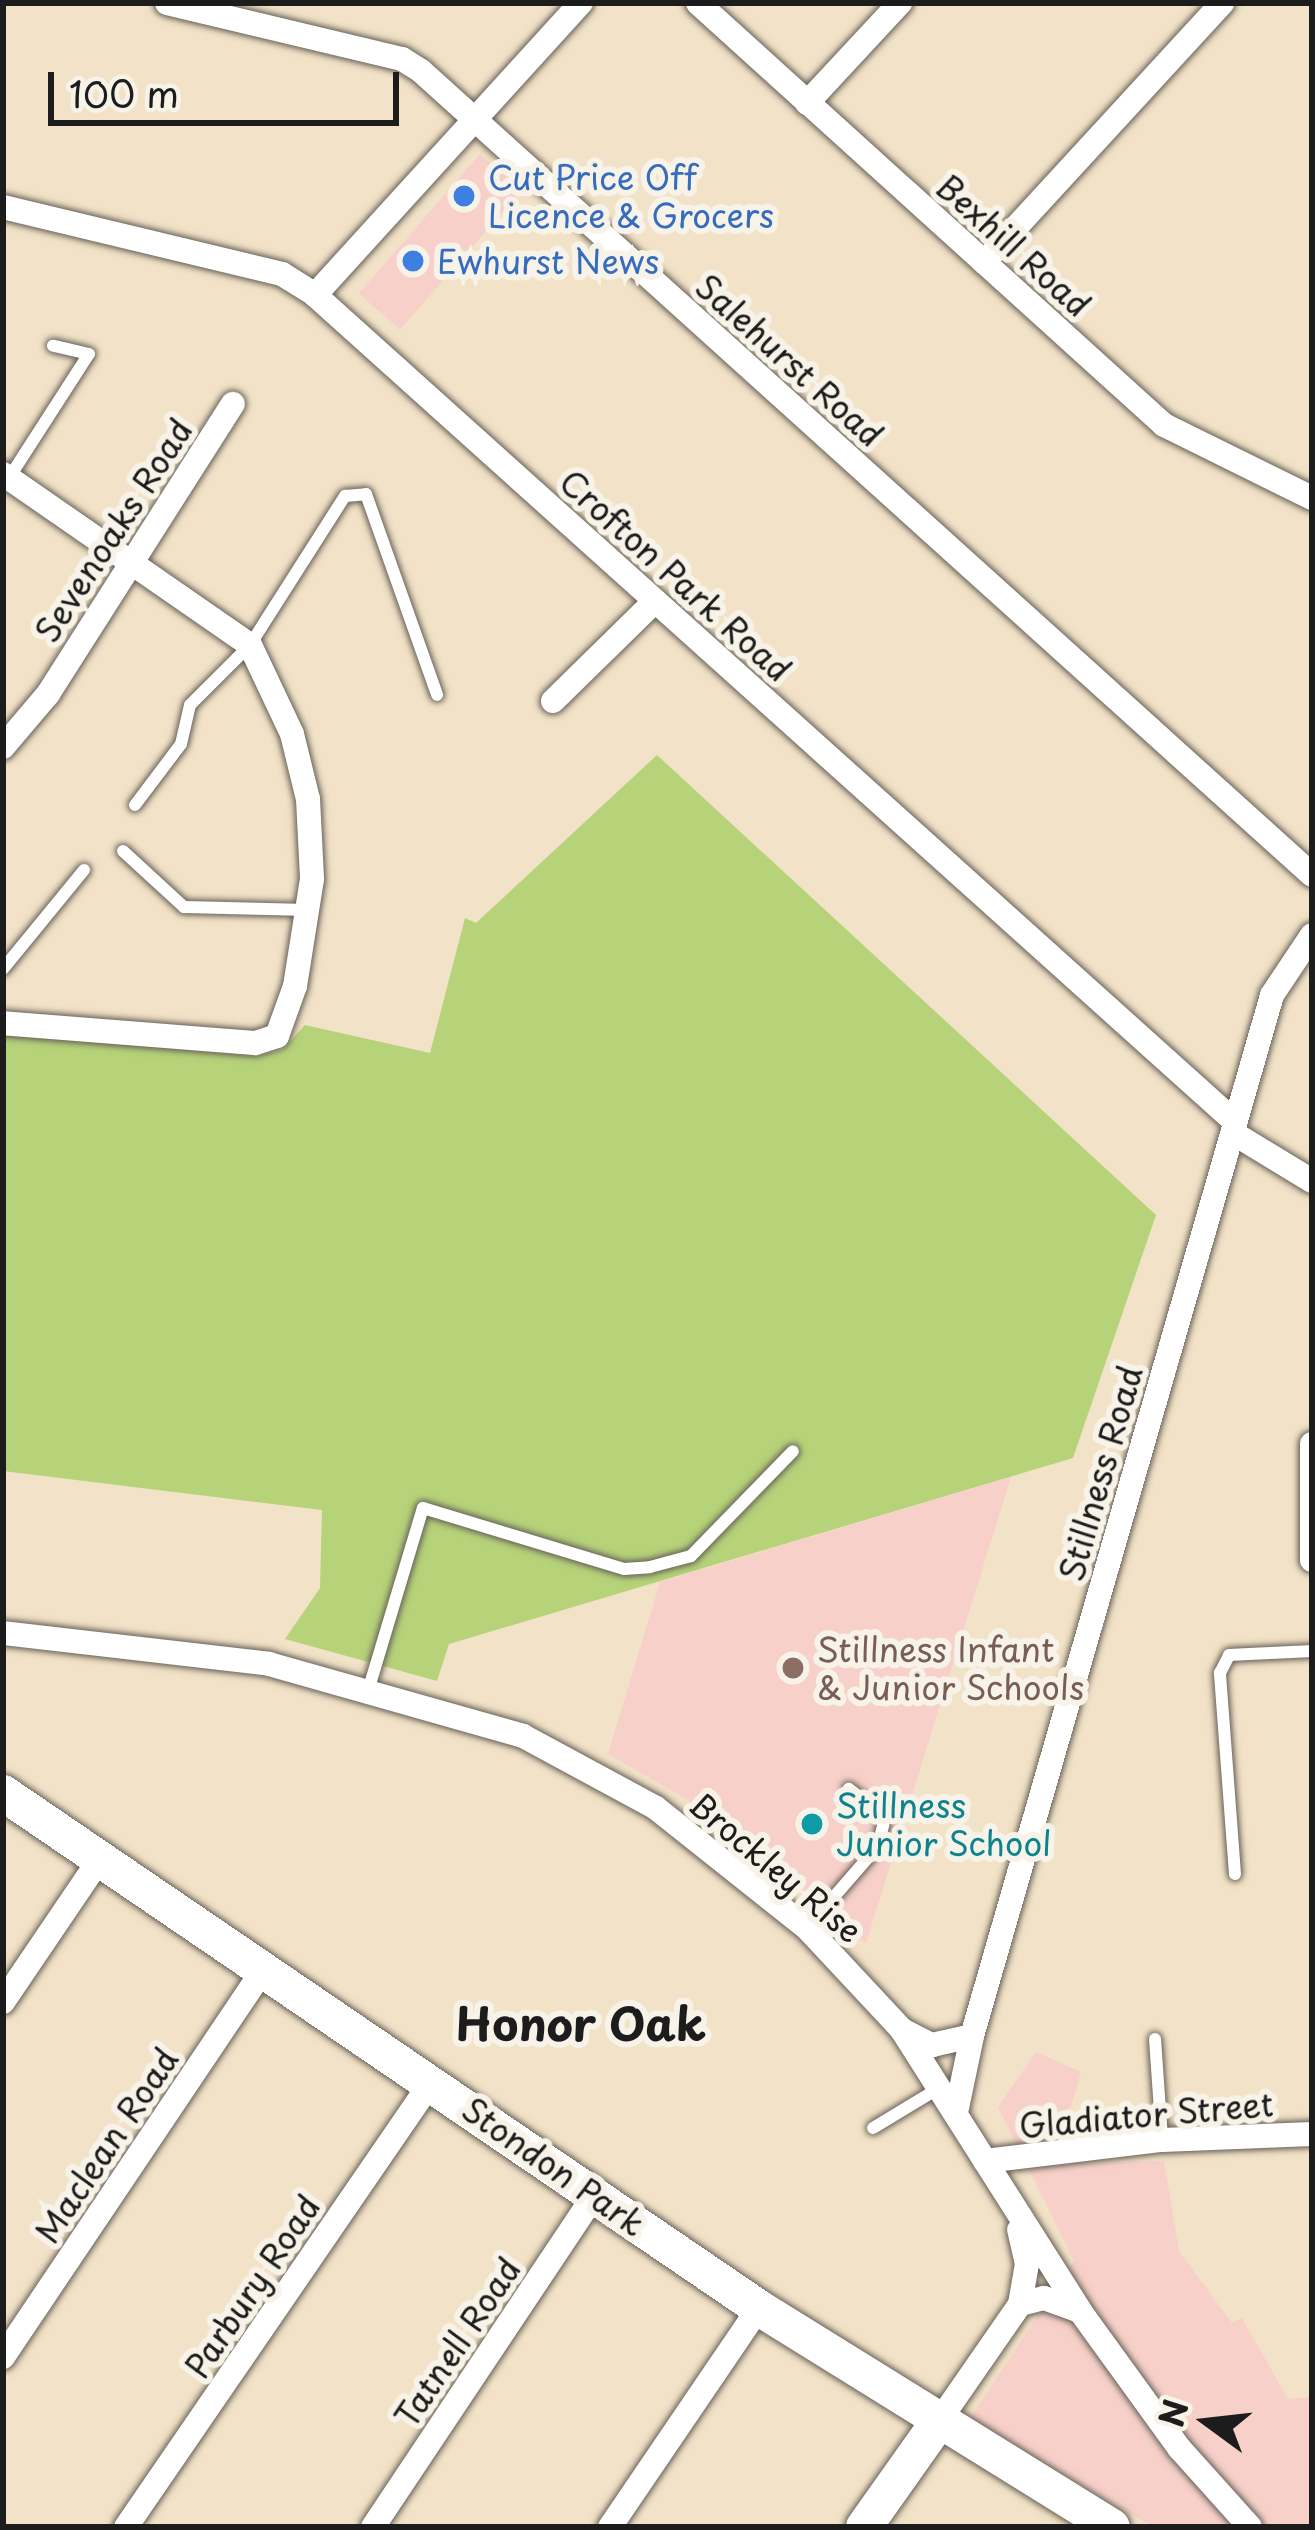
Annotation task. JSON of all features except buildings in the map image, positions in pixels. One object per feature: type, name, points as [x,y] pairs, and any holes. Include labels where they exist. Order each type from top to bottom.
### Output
[{"type":"main road","name":"Stondon Park","points":[[3,1792],[758,2308],[937,2424],[1112,2527]]},
{"type":"main road","points":[[863,2527],[937,2424]]},
{"type":"street","name":"Salehurst Road","points":[[166,3],[402,59],[1312,875]]},
{"type":"street","points":[[315,296],[580,3]]},
{"type":"street","name":"Bexhill Road","points":[[698,3],[1164,425],[1312,499]]},
{"type":"street","points":[[807,104],[900,3]]},
{"type":"street","points":[[984,262],[1222,3]]},
{"type":"street","name":"Crofton Park Road","points":[[3,207],[282,274],[315,296],[1234,1128],[1312,1181]]},
{"type":"street","name":"Sevenoaks Road","points":[[3,747],[48,694],[233,404]]},
{"type":"street","points":[[3,1023],[255,1042],[277,1036],[309,910],[308,799],[292,734],[250,645],[6,479]]},
{"type":"street","points":[[553,701],[655,601]]},
{"type":"street","name":"Stillness Road","points":[[957,2108],[972,2036],[1272,995],[1312,935]]},
{"type":"street","points":[[1312,1444],[1312,1560]]},
{"type":"street","name":"Brockley Rise","points":[[3,1633],[206,1653],[368,1691],[568,1756],[656,1808],[807,1928],[902,2030],[934,2091],[957,2108],[1080,2311],[1180,2449],[1250,2527]]},
{"type":"street","points":[[3,2002],[100,1859]]},
{"type":"street","name":"Maclean Road","points":[[3,2357],[263,1970]]},
{"type":"street","points":[[902,2030],[932,2044],[972,2036]]},
{"type":"street","name":"Parbury Road","points":[[126,2527],[432,2081]]},
{"type":"street","name":"Gladiator Street","points":[[986,2161],[1162,2140],[1312,2134]]},
{"type":"street","name":"Tatnell Road","points":[[373,2527],[595,2194]]},
{"type":"street","points":[[937,2424],[1021,2304],[1027,2264],[1015,2210]]},
{"type":"street","points":[[1021,2304],[1044,2298],[1080,2311]]},
{"type":"street","points":[[610,2527],[758,2308]]},
{"type":"lane","points":[[6,479],[89,354],[53,346]]},
{"type":"lane","points":[[135,806],[181,744],[190,705],[250,645],[345,496],[366,494],[436,695]]},
{"type":"lane","points":[[123,851],[184,907],[309,910]]},
{"type":"lane","points":[[3,969],[84,870]]},
{"type":"lane","points":[[368,1691],[423,1508],[624,1569],[650,1567],[691,1556],[793,1451]]},
{"type":"lane","points":[[1235,1874],[1220,1673],[1229,1655],[1312,1651]]},
{"type":"lane","points":[[807,1928],[878,1846],[885,1817],[849,1789]]},
{"type":"lane","points":[[1155,2038],[1162,2140]]},
{"type":"lane","points":[[873,2128],[934,2091]]},
{"type":"shaded area","points":[[480,154],[522,190],[400,330],[359,294]]},
{"type":"shaded area","name":"Stillness Infant & Junior Schools","points":[[1011,1477],[866,1943],[721,1819],[608,1754],[660,1582]]},
{"type":"shaded area","points":[[1036,2052],[1081,2072],[1066,2124],[1083,2163],[1164,2161],[1179,2251],[1232,2323],[1242,2318],[1288,2399],[1312,2397],[1312,2527],[1153,2527],[969,2420],[1074,2261],[998,2107]]},
{"type":"green space","points":[[657,755],[1156,1215],[1073,1458],[449,1644],[437,1681],[285,1639],[320,1588],[322,1510],[3,1471],[3,1034],[256,1056],[282,1050],[305,1025],[430,1053],[465,918],[476,923]]},
{"type":"place","name":"Cut Price Off Licence & Grocers","points":[[464,196]]},
{"type":"place","name":"Ewhurst News","points":[[413,261]]},
{"type":"place","name":"Stillness Infant & Junior Schools","points":[[793,1668]]},
{"type":"place","name":"Stillness Junior School","points":[[812,1824]]},
{"type":"district","name":"Honor Oak","points":[[581,2023]]}]
